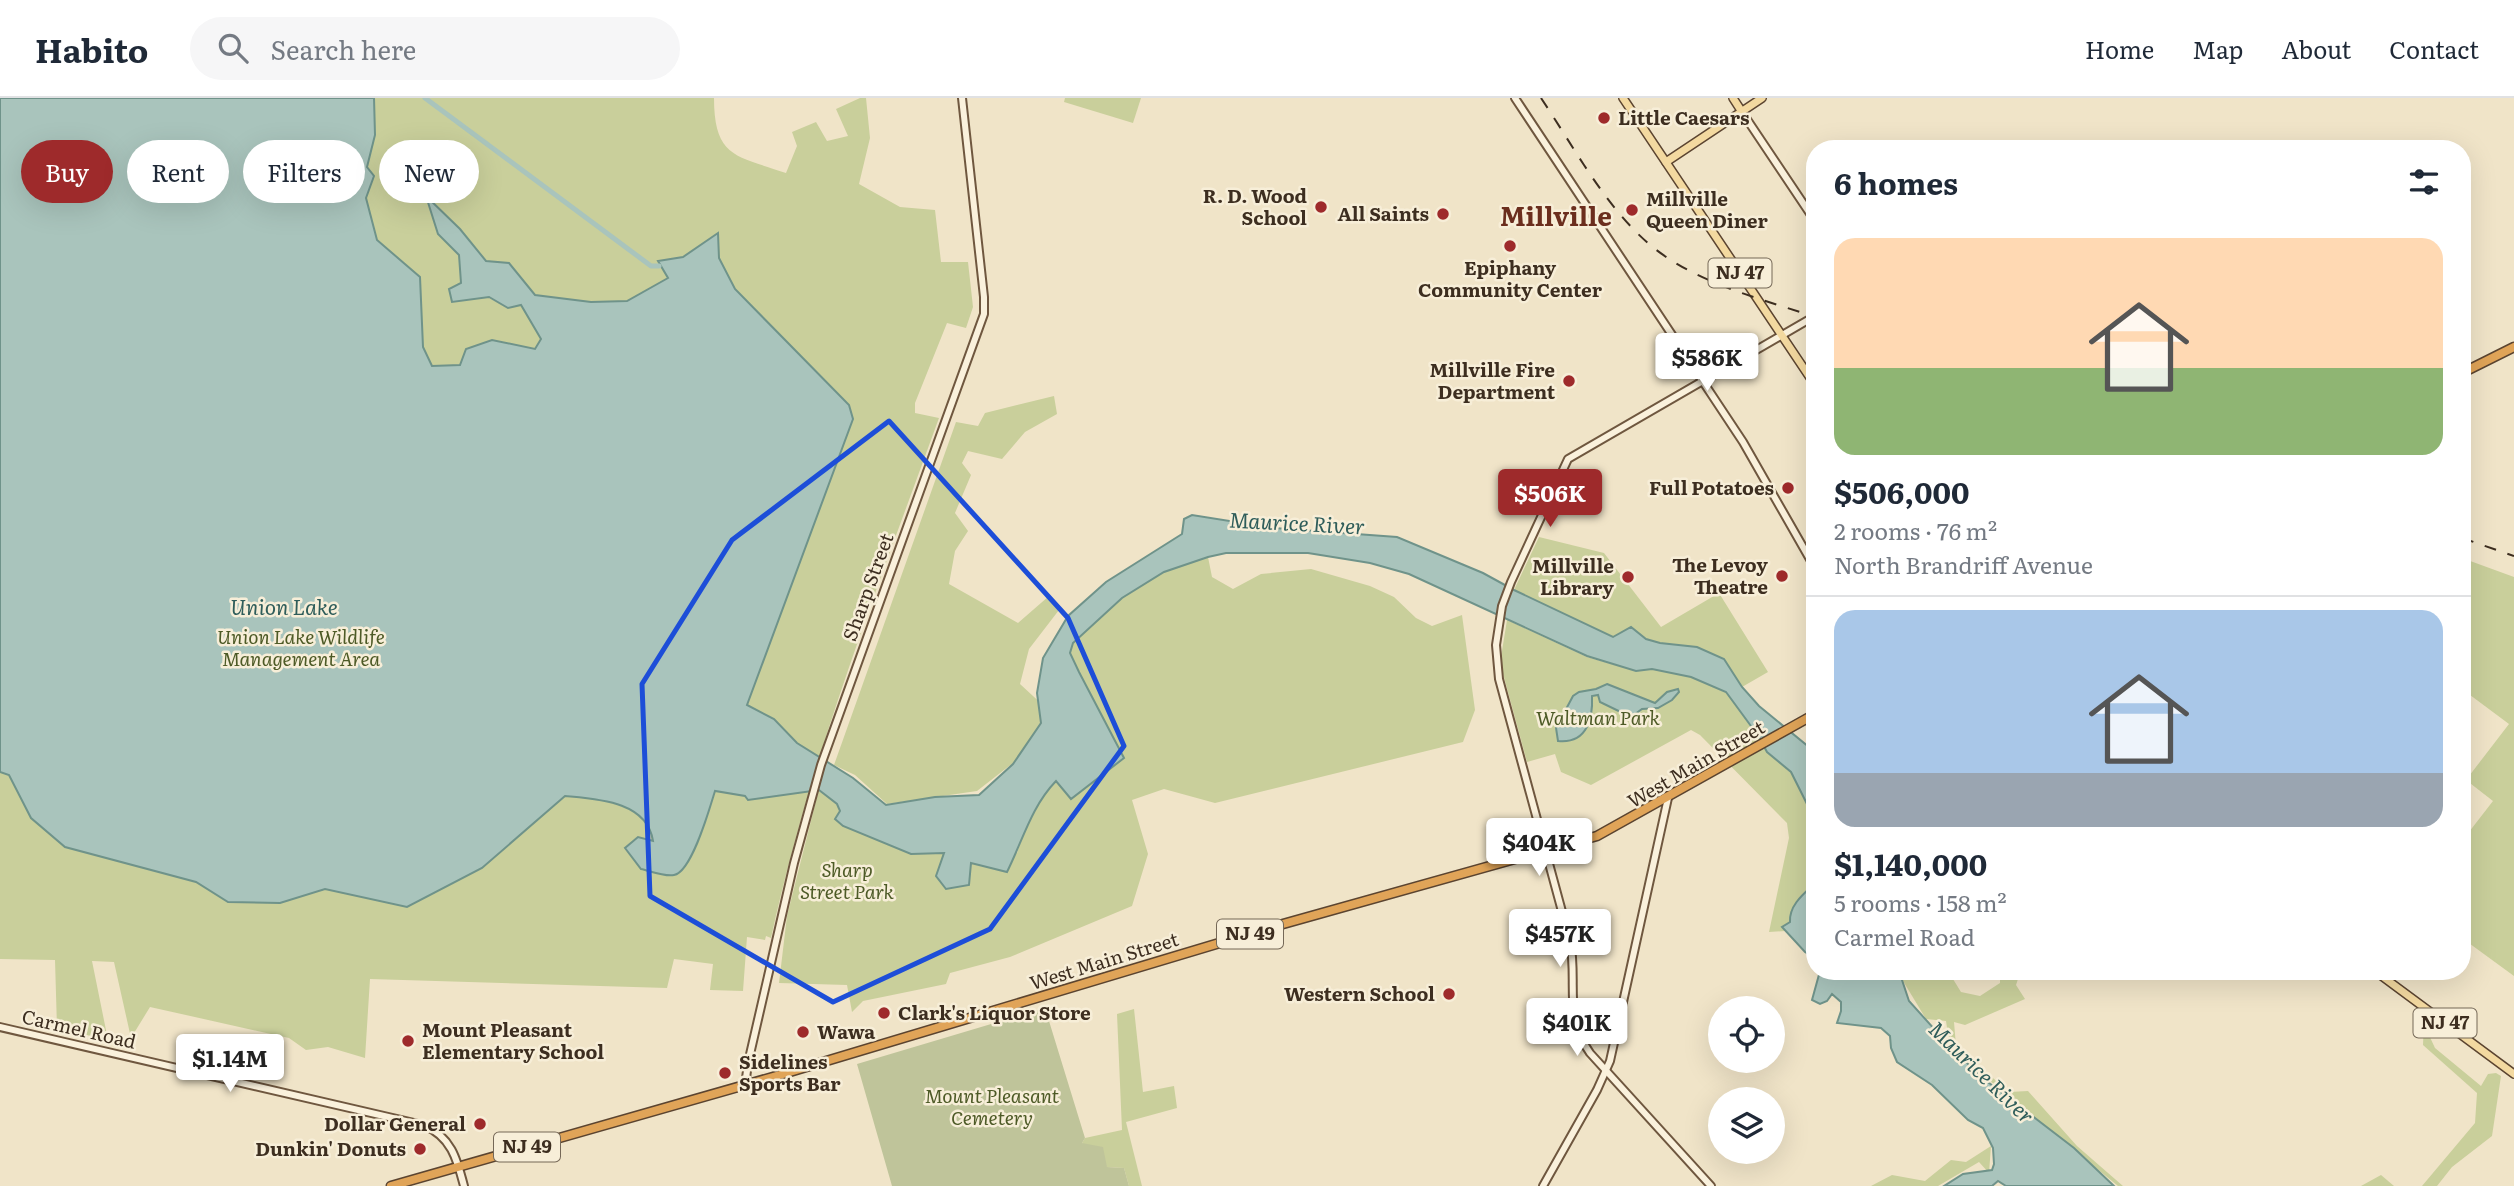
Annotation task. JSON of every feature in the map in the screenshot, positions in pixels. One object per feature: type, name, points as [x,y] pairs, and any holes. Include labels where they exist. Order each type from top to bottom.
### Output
[{"type":"highway","points":[[2471,368],[2514,347]]},
{"type":"highway","name":"West Main Street","points":[[391,1186],[745,1086],[1283,924],[1604,833],[1806,719]]},
{"type":"main road","name":"NJ 47","points":[[1623,98],[1806,372]]},
{"type":"main road","points":[[1732,98],[1742,112]]},
{"type":"main road","points":[[1666,162],[1762,98]]},
{"type":"main road","name":"NJ 47","points":[[2387,980],[2514,1074]]},
{"type":"street","name":"Sharp Street","points":[[745,1086],[794,863],[821,765],[984,314],[962,98]]},
{"type":"street","points":[[1514,98],[1702,380],[1756,464],[1806,552]]},
{"type":"street","points":[[1742,112],[1806,208]]},
{"type":"street","points":[[1711,1186],[1606,1071],[1586,1047],[1576,1027],[1572,1005],[1572,952],[1499,679],[1496,645],[1499,618],[1511,582],[1569,458],[1806,321]]},
{"type":"street","points":[[1543,1186],[1606,1071],[1668,798]]},
{"type":"street","name":"Carmel Road","points":[[0,1027],[423,1125],[435,1131],[449,1144],[464,1186]]},
{"type":"highlighted area","points":[[889,421],[1068,618],[1124,746],[990,929],[833,1002],[650,896],[642,684],[732,540]]},
{"type":"green space","name":"Union Lake","points":[[0,98],[375,135],[374,98],[714,98],[718,133],[724,144],[742,158],[786,173],[797,146],[792,132],[816,122],[827,141],[848,136],[836,109],[866,98],[870,138],[859,184],[900,207],[935,210],[941,262],[968,262],[973,307],[966,328],[947,323],[915,403],[915,413],[939,418],[825,740],[787,871],[771,938],[766,936],[765,940],[747,937],[743,991],[710,990],[713,964],[674,959],[667,988],[370,979],[365,1058],[328,1047],[306,1050],[289,1038],[150,1007],[131,1038],[114,962],[92,961],[108,1040],[57,1028],[55,960],[0,959]],"holes":[[[379,140],[479,140],[479,203],[433,203],[460,229],[486,261],[509,263],[535,295],[591,302],[627,301],[667,280],[625,304],[521,305],[508,308],[461,283],[459,255],[438,234],[429,203],[379,203]],[[366,201],[377,240],[390,252],[362,232]],[[414,272],[420,278],[423,347]],[[492,340],[535,350],[446,382],[433,366],[460,365]]]},
{"type":"green space","points":[[1065,98],[1141,98],[1133,123],[1064,102]]},
{"type":"green space","points":[[1054,396],[1057,414],[1025,432],[1002,459],[968,451],[962,463],[971,475],[955,513],[968,531],[955,551],[949,584],[1018,623],[1049,596],[1059,610],[1029,649],[1020,684],[1046,708],[1036,745],[977,791],[887,804],[855,775],[834,765],[956,422],[978,426],[985,413]]},
{"type":"green space","points":[[1539,537],[1604,553],[1661,627],[1719,593],[1768,672],[1742,687],[1724,659],[1697,647],[1646,639],[1631,627],[1614,637],[1514,590]]},
{"type":"green space","name":"Sharp Street Park","points":[[1208,557],[1212,577],[1233,589],[1261,574],[1311,569],[1370,586],[1394,597],[1416,618],[1432,626],[1462,615],[1475,710],[1463,742],[1215,803],[1164,789],[1132,800],[1148,854],[1132,906],[1010,957],[950,973],[946,984],[863,1001],[852,1012],[847,985],[779,983],[787,916],[819,789],[837,804],[843,826],[911,854],[945,853],[971,863],[1017,853],[1026,826],[1043,795],[1056,780],[1079,672],[1070,653],[1073,643],[1122,598],[1164,572]]},
{"type":"green space","points":[[2471,561],[2514,577],[2514,976],[2471,945],[2471,829],[2493,801],[2471,784],[2471,773],[2509,724],[2471,696]]},
{"type":"green space","name":"Waltman Park","points":[[1507,620],[1587,657],[1636,671],[1652,669],[1691,677],[1726,692],[1759,737],[1791,772],[1806,802],[1806,930],[1769,932],[1789,838],[1787,823],[1700,735],[1691,730],[1591,785],[1561,772],[1555,754],[1527,762],[1502,670],[1501,657]]},
{"type":"green space","points":[[1902,980],[1954,980],[1961,992],[1980,996],[2000,983],[2000,980],[2018,980],[2016,985],[2025,999],[1965,1025],[1954,1022],[1956,1046],[2009,1092],[2028,1091],[2077,1146],[2123,1186],[2118,1186],[1950,1048],[1946,1021],[1926,1019]]},
{"type":"green space","name":"Mount Pleasant Cemetery","points":[[1045,1008],[1085,1138],[1082,1143],[1103,1147],[1107,1167],[1124,1168],[1129,1186],[892,1186],[857,1064]]},
{"type":"green space","points":[[1134,1009],[1143,1092],[1174,1086],[1177,1108],[1126,1122],[1142,1186],[1129,1186],[1124,1168],[1107,1167],[1082,1143],[1085,1138],[1122,1130],[1117,1014]]},
{"type":"green space","points":[[2424,1019],[2431,1025],[2428,1033],[2435,1048],[2481,1086],[2488,1074],[2496,1073],[2501,1076],[2492,1136],[2452,1167],[2437,1186],[2422,1186],[2475,1123],[2477,1093],[2423,1045]]},
{"type":"green space","points":[[1991,1146],[1989,1173],[1979,1162],[1938,1186],[1871,1186],[1892,1175],[1925,1181],[1951,1160],[1966,1162]]},
{"type":"green space","points":[[2381,1175],[2394,1186],[2361,1186]]},
{"type":"water","name":"Union Lake","points":[[0,98],[374,98],[375,135],[367,167],[374,176],[366,198],[377,240],[420,277],[423,347],[432,366],[460,365],[466,349],[492,340],[535,349],[541,339],[521,305],[508,308],[489,297],[452,302],[449,289],[461,283],[459,255],[438,234],[428,203],[433,203],[460,229],[486,261],[509,263],[535,295],[591,302],[627,301],[668,278],[658,261],[683,257],[718,233],[719,258],[735,289],[849,405],[853,419],[747,705],[774,719],[797,743],[853,778],[886,805],[935,797],[979,795],[1013,764],[1041,723],[1037,693],[1043,658],[1068,616],[1106,582],[1182,534],[1184,519],[1192,515],[1274,528],[1397,537],[1483,573],[1613,637],[1631,627],[1646,639],[1697,647],[1724,659],[1742,687],[1759,706],[1806,745],[1806,802],[1791,772],[1767,752],[1726,692],[1691,677],[1652,669],[1636,671],[1587,656],[1409,574],[1370,563],[1308,553],[1226,553],[1164,572],[1122,598],[1073,643],[1070,653],[1124,758],[1071,799],[1056,781],[1034,813],[1007,872],[971,863],[969,885],[946,889],[936,876],[944,853],[911,854],[843,826],[835,819],[840,811],[837,804],[819,790],[748,800],[745,796],[715,791],[694,851],[681,871],[674,875],[662,875],[641,869],[625,848],[638,837],[653,841],[649,828],[631,810],[605,801],[565,796],[482,868],[407,907],[325,889],[280,903],[228,902],[196,882],[65,847],[31,818],[9,775],[0,772]]},
{"type":"water","points":[[1607,684],[1655,703],[1667,692],[1678,689],[1679,692],[1672,700],[1658,708],[1642,709],[1631,717],[1600,702],[1598,695],[1592,696],[1587,728],[1576,738],[1558,741],[1556,728],[1573,696]]},
{"type":"water","points":[[1806,892],[1806,953],[1782,927],[1790,922],[1800,898]]},
{"type":"water","points":[[1818,980],[1902,980],[1909,1001],[1980,1076],[2074,1148],[2114,1186],[2006,1186],[1998,1181],[1992,1186],[1944,1186],[1963,1174],[1992,1170],[1993,1148],[1983,1128],[1968,1120],[1932,1085],[1897,1062],[1891,1048],[1890,1036],[1881,1028],[1837,1023],[1841,1002],[1832,994],[1827,1001],[1820,1004],[1812,1000]]},
{"type":"waterway","points":[[425,98],[651,266],[659,266]]},
{"type":"railway","points":[[1541,98],[1604,194],[1649,244],[1667,258],[1707,279],[1806,314]]},
{"type":"railway","points":[[2471,541],[2514,556]]},
{"type":"place","name":"Little Caesars","points":[[1604,118]]},
{"type":"place","name":"R. D. Wood School","points":[[1321,207]]},
{"type":"place","name":"Millville Queen Diner","points":[[1632,210]]},
{"type":"place","name":"All Saints","points":[[1443,214]]},
{"type":"place","name":"Epiphany Community Center","points":[[1510,246]]},
{"type":"place","name":"Millville Fire Department","points":[[1569,381]]},
{"type":"place","name":"Full Potatoes","points":[[1788,488]]},
{"type":"place","name":"The Levoy Theatre","points":[[1782,576]]},
{"type":"place","name":"Millville Library","points":[[1628,577]]},
{"type":"place","name":"Western School","points":[[1449,994]]},
{"type":"place","name":"Clark's Liquor Store","points":[[884,1013]]},
{"type":"place","name":"Wawa","points":[[803,1032]]},
{"type":"place","name":"Mount Pleasant Elementary School","points":[[408,1041]]},
{"type":"place","name":"Sidelines Sports Bar","points":[[725,1073]]},
{"type":"place","name":"Dollar General","points":[[480,1124]]},
{"type":"place","name":"Dunkin' Donuts","points":[[420,1149]]},
{"type":"district","name":"Millville","points":[[1556,217]]},
{"type":"water label","name":"Maurice River","points":[[1297,524]]},
{"type":"water label","name":"Maurice River","points":[[1981,1073]]},
{"type":"park label","name":"Union Lake Wildlife Management Area","points":[[301,648]]}]
